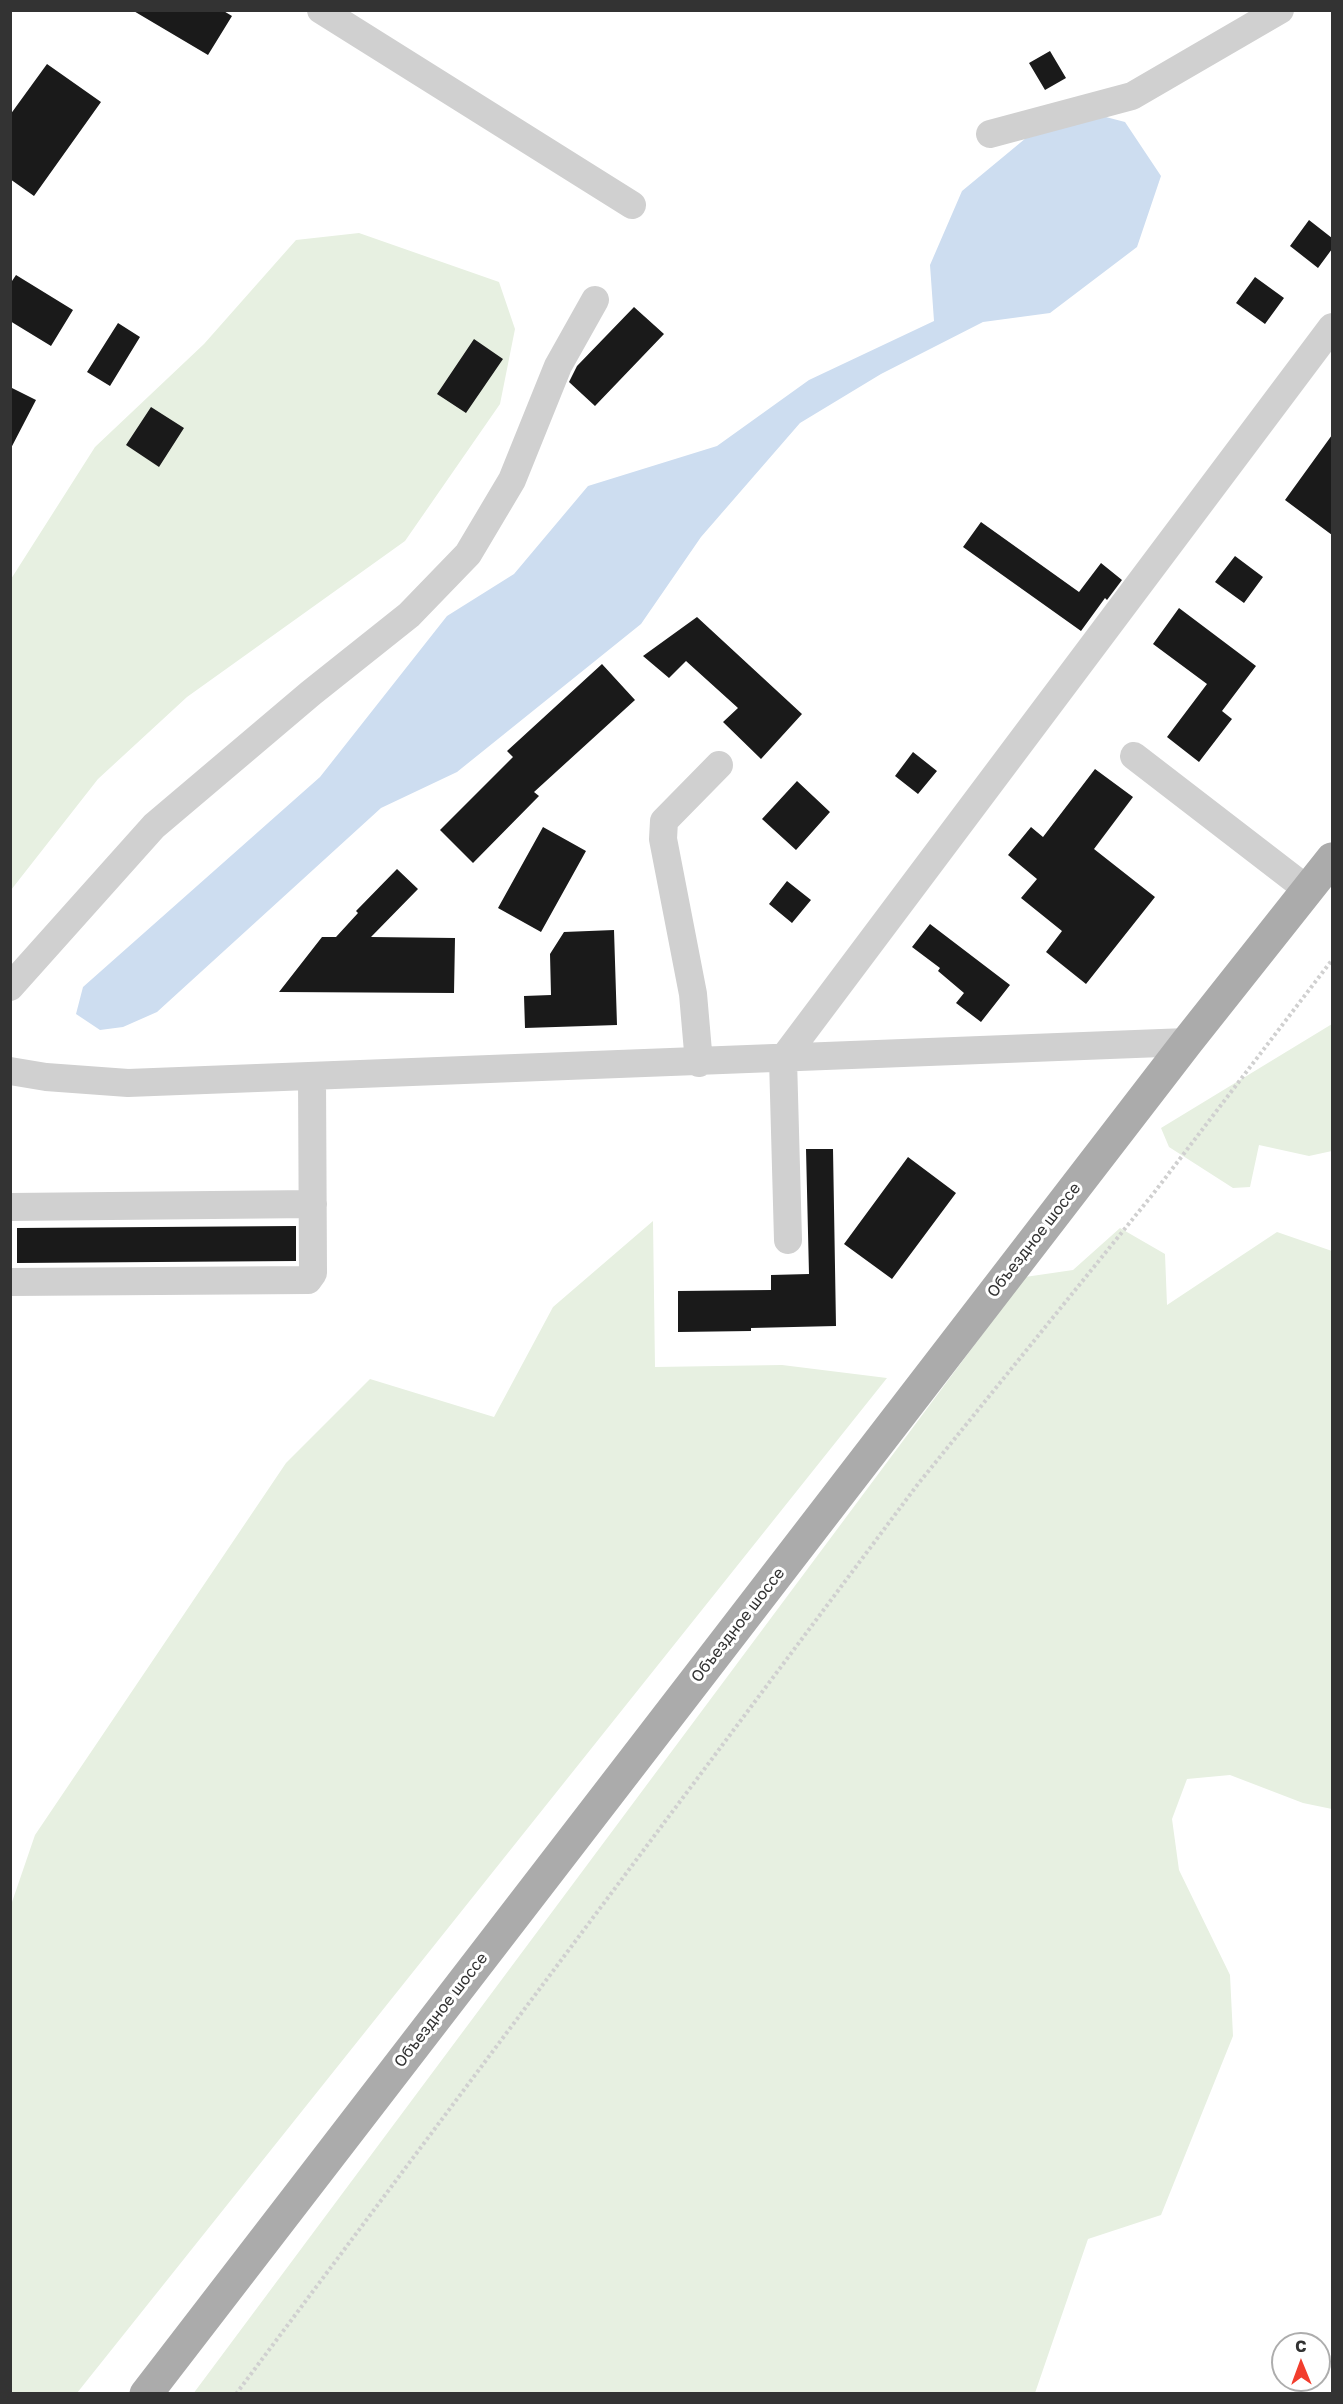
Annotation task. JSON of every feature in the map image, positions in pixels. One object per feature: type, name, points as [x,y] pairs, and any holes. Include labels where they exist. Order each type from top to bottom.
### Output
[{"type":"main road","name":"Объездное шоссе","points":[[146,2394],[1187,1042],[1332,859]]},
{"type":"street","points":[[321,10],[632,205]]},
{"type":"street","points":[[990,134],[1132,96],[1280,10]]},
{"type":"street","points":[[10,987],[154,826],[409,615],[468,554],[512,480],[558,366],[595,300]]},
{"type":"street","points":[[788,1240],[783,1059],[1332,327]]},
{"type":"street","points":[[1134,756],[1308,890]]},
{"type":"street","points":[[699,1063],[693,994],[663,839],[664,821],[719,765]]},
{"type":"street","points":[[10,1071],[46,1077],[128,1083],[699,1063],[1187,1042]]},
{"type":"street","points":[[10,1282],[308,1280],[313,1273],[312,1077]]},
{"type":"street","points":[[10,1207],[313,1204]]},
{"type":"path","points":[[236,2394],[918,1484],[1153,1194],[1332,960]]},
{"type":"green space","points":[[359,233],[499,282],[515,329],[500,404],[405,541],[187,697],[98,779],[11,890],[11,579],[95,447],[204,344],[296,240]]},
{"type":"green space","points":[[1332,1024],[1332,1151],[1309,1156],[1259,1145],[1250,1187],[1233,1188],[1169,1147],[1161,1128]]},
{"type":"green space","points":[[653,1221],[655,1367],[782,1365],[887,1378],[77,2393],[11,2393],[11,1905],[35,1835],[286,1463],[370,1379],[494,1417],[553,1307]]},
{"type":"green space","points":[[1120,1228],[1165,1254],[1167,1305],[1277,1232],[1332,1251],[1332,1809],[1303,1803],[1230,1775],[1187,1779],[1172,1819],[1179,1870],[1230,1975],[1233,2036],[1161,2215],[1088,2239],[1035,2393],[193,2394],[1025,1277],[1073,1270]]},
{"type":"water","points":[[1102,116],[1125,122],[1161,176],[1137,247],[1050,313],[983,322],[881,374],[800,423],[701,537],[641,624],[457,772],[381,808],[157,1012],[123,1027],[100,1030],[76,1014],[83,987],[320,777],[447,616],[514,574],[588,486],[717,446],[809,380],[934,321],[930,265],[962,191],[1026,138]]},
{"type":"building","points":[[132,10],[222,10],[232,16],[208,55]]},
{"type":"building","points":[[1050,51],[1066,78],[1045,90],[1029,63]]},
{"type":"building","points":[[47,64],[101,102],[34,196],[10,179],[10,115]]},
{"type":"building","points":[[1309,220],[1332,238],[1332,249],[1318,268],[1290,246]]},
{"type":"building","points":[[16,275],[73,310],[51,346],[10,321],[10,284]]},
{"type":"building","points":[[1255,277],[1284,298],[1265,324],[1236,303]]},
{"type":"building","points":[[634,307],[664,334],[595,406],[569,382],[577,366]]},
{"type":"building","points":[[118,323],[140,337],[110,386],[87,372]]},
{"type":"building","points":[[474,339],[503,359],[466,413],[437,394]]},
{"type":"building","points":[[10,387],[36,400],[10,450]]},
{"type":"building","points":[[151,407],[184,428],[159,467],[126,445]]},
{"type":"building","points":[[1332,435],[1332,535],[1285,500]]},
{"type":"building","points":[[981,522],[1079,592],[1101,563],[1122,580],[1107,600],[1105,598],[1081,631],[963,547]]},
{"type":"building","points":[[1235,556],[1263,577],[1244,603],[1215,582]]},
{"type":"building","points":[[1179,608],[1256,666],[1222,711],[1232,719],[1199,762],[1167,737],[1207,684],[1153,644]]},
{"type":"building","points":[[697,617],[802,714],[761,759],[723,722],[738,708],[686,661],[669,678],[643,656]]},
{"type":"building","points":[[602,664],[635,700],[534,792],[539,796],[473,863],[440,830],[513,757],[507,751]]},
{"type":"building","points":[[913,752],[937,771],[918,794],[895,776]]},
{"type":"building","points":[[1095,769],[1133,797],[1094,849],[1155,897],[1086,984],[1046,952],[1062,931],[1021,898],[1037,879],[1008,855],[1031,827],[1043,837]]},
{"type":"building","points":[[797,781],[830,812],[796,850],[762,819]]},
{"type":"building","points":[[543,827],[586,851],[541,932],[498,908]]},
{"type":"building","points":[[397,869],[418,889],[371,937],[455,938],[454,993],[279,992],[322,937],[336,937],[358,913],[356,911]]},
{"type":"building","points":[[787,881],[811,900],[792,923],[769,904]]},
{"type":"building","points":[[930,924],[1010,985],[981,1022],[956,1003],[964,993],[938,971],[940,968],[912,947]]},
{"type":"building","points":[[614,930],[617,1025],[525,1028],[524,996],[551,995],[550,954],[564,932]]},
{"type":"building","points":[[806,1149],[833,1149],[836,1326],[678,1332],[678,1291],[771,1290],[771,1275],[809,1274]]},
{"type":"building","points":[[908,1157],[956,1193],[892,1279],[844,1244]]},
{"type":"building","points":[[296,1226],[296,1261],[17,1263],[17,1228]]}]
